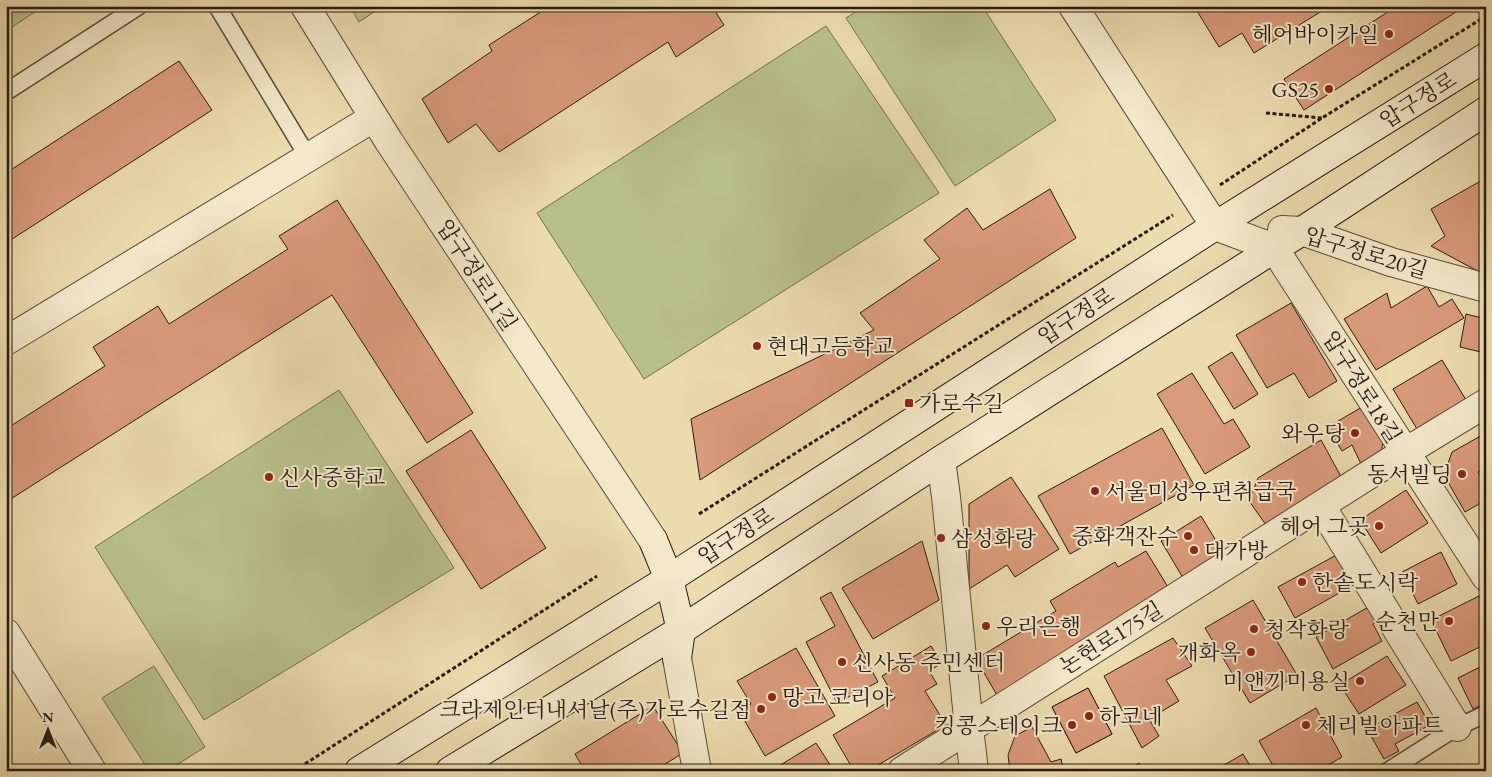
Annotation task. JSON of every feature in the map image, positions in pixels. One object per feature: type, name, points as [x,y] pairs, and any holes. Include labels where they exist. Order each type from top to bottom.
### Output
[{"type":"street","name":"압구정로11길","points":[[305,6],[373,118],[653,540],[668,579]]},
{"type":"street","points":[[1073,6],[1215,226],[1274,248]]},
{"type":"street","name":"압구정로","points":[[359,771],[668,579],[1215,226],[1486,57]]},
{"type":"street","name":"압구정로","points":[[450,771],[681,630],[941,460],[1302,231],[1486,111]]},
{"type":"street","points":[[6,341],[373,118]]},
{"type":"street","name":"압구정로20길","points":[[1215,226],[1302,231],[1391,262],[1486,288]]},
{"type":"street","name":"압구정로18길","points":[[1274,248],[1404,452],[1484,571]]},
{"type":"street","name":"논현로175길","points":[[902,771],[1404,452],[1486,403]]},
{"type":"street","points":[[941,460],[974,771]]},
{"type":"street","points":[[1320,506],[1457,728]]},
{"type":"street","points":[[668,579],[681,630],[677,658],[698,771]]},
{"type":"street","points":[[6,633],[92,771]]},
{"type":"lane","points":[[6,92],[139,6]]},
{"type":"lane","points":[[217,6],[308,157]]},
{"type":"lane","points":[[1388,771],[1457,728],[1486,714]]},
{"type":"path","points":[[1217,187],[1322,118],[1486,16]]},
{"type":"path","points":[[1266,113],[1322,118]]},
{"type":"path","points":[[699,514],[1173,215]]},
{"type":"path","points":[[294,771],[596,576]]},
{"type":"green space","points":[[6,6],[44,6],[6,31]]},
{"type":"green space","points":[[350,6],[383,6],[359,22]]},
{"type":"green space","points":[[865,6],[982,6],[1056,120],[955,186],[846,18]]},
{"type":"green space","points":[[826,26],[939,193],[644,379],[537,213]]},
{"type":"green space","points":[[339,390],[454,568],[204,720],[95,547]]},
{"type":"green space","points":[[154,666],[205,747],[167,771],[149,771],[102,698]]},
{"type":"building","points":[[550,6],[723,6],[715,11],[724,25],[676,57],[668,42],[499,152],[476,124],[448,143],[422,99],[492,51],[489,45]]},
{"type":"building","points":[[1194,6],[1247,6],[1249,9],[1253,6],[1330,6],[1254,53],[1242,33],[1219,47]]},
{"type":"building","points":[[1397,6],[1457,6],[1459,10],[1304,110],[1284,79]]},
{"type":"building","points":[[179,61],[212,110],[6,243],[6,173]]},
{"type":"building","points":[[1486,178],[1485,275],[1431,246],[1445,236],[1431,209]]},
{"type":"building","points":[[1050,189],[1076,238],[700,480],[691,419],[874,330],[860,313],[940,259],[924,240],[967,208],[983,230]]},
{"type":"building","points":[[337,200],[473,413],[427,443],[332,295],[6,502],[6,429],[105,366],[93,347],[158,306],[169,324],[288,249],[279,236]]},
{"type":"building","points":[[1427,286],[1439,307],[1452,299],[1464,318],[1376,370],[1344,319],[1387,293],[1391,308]]},
{"type":"building","points":[[1291,303],[1337,381],[1309,398],[1294,373],[1267,388],[1236,335]]},
{"type":"building","points":[[1466,314],[1486,319],[1486,356],[1485,353],[1460,347]]},
{"type":"building","points":[[1232,352],[1258,394],[1234,409],[1208,367]]},
{"type":"building","points":[[1442,360],[1469,405],[1420,434],[1393,389]]},
{"type":"building","points":[[1192,373],[1224,424],[1233,419],[1250,447],[1205,474],[1157,394]]},
{"type":"building","name":"와우당","points":[[1362,407],[1383,439],[1381,457],[1363,468],[1352,445],[1342,451],[1328,427]]},
{"type":"building","points":[[1162,428],[1194,485],[1070,554],[1038,496]]},
{"type":"building","points":[[471,430],[546,548],[481,589],[406,471]]},
{"type":"building","name":"동서빌딩","points":[[1486,433],[1486,467],[1478,472],[1486,485],[1486,500],[1465,512],[1444,475],[1452,452]]},
{"type":"building","points":[[1321,440],[1344,482],[1269,529],[1249,501],[1258,478]]},
{"type":"building","name":"삼성화랑","points":[[1011,477],[1059,549],[1015,577],[1007,565],[969,589],[969,504]]},
{"type":"building","points":[[1406,490],[1428,523],[1381,553],[1360,520]]},
{"type":"building","name":"대가방","points":[[1201,516],[1227,559],[1186,583],[1161,541]]},
{"type":"building","points":[[922,541],[939,600],[873,639],[842,588]]},
{"type":"building","points":[[1146,551],[1171,592],[998,697],[976,659],[1056,611],[1050,601],[1115,562],[1118,567]]},
{"type":"building","points":[[1441,552],[1457,584],[1418,604],[1402,572]]},
{"type":"building","points":[[1340,553],[1357,583],[1295,618],[1278,587]]},
{"type":"building","name":"신사동 주민센터","points":[[831,592],[878,682],[837,703],[806,642],[835,626],[820,598]]},
{"type":"building","points":[[1479,596],[1486,609],[1486,644],[1451,661],[1431,620]]},
{"type":"building","name":"개화옥","points":[[1253,600],[1297,675],[1250,703],[1205,628]]},
{"type":"building","points":[[1372,605],[1380,620],[1373,624],[1382,641],[1333,669],[1316,637]]},
{"type":"building","points":[[1173,638],[1192,666],[1166,680],[1179,701],[1149,719],[1159,736],[1142,748],[1104,676]]},
{"type":"building","points":[[931,646],[942,663],[929,671],[937,684],[925,691],[946,725],[868,771],[854,771],[833,735],[895,698],[882,676]]},
{"type":"building","points":[[796,648],[835,716],[765,756],[739,711],[751,704],[737,681]]},
{"type":"building","points":[[1387,656],[1406,685],[1359,714],[1340,685]]},
{"type":"building","points":[[1486,664],[1486,703],[1473,709],[1458,678]]},
{"type":"building","points":[[1088,688],[1112,734],[1076,753],[1052,707]]},
{"type":"building","points":[[1088,688],[1112,734],[1076,753],[1052,707]]},
{"type":"building","points":[[1417,702],[1430,725],[1395,744],[1399,751],[1384,759],[1367,729]]},
{"type":"building","points":[[653,706],[683,753],[654,771],[585,771],[575,754]]},
{"type":"building","name":"체리빌아파트","points":[[1316,708],[1342,757],[1318,771],[1276,771],[1259,741]]},
{"type":"building","points":[[1032,727],[1051,762],[1061,759],[1064,771],[1010,771],[1008,755],[1015,736]]},
{"type":"building","points":[[816,743],[834,771],[771,771]]},
{"type":"building","points":[[1243,754],[1253,771],[1214,771]]},
{"type":"building","points":[[1139,763],[1143,771],[1111,771],[1121,765],[1127,770]]},
{"type":"place","name":"헤어바이카일","points":[[1389,34]]},
{"type":"place","name":"GS25","points":[[1329,89]]},
{"type":"place","name":"현대고등학교","points":[[757,346]]},
{"type":"place","name":"가로수길","points":[[909,403]]},
{"type":"place","name":"와우당","points":[[1355,433]]},
{"type":"place","name":"동서빌딩","points":[[1462,474]]},
{"type":"place","name":"신사중학교","points":[[269,477]]},
{"type":"place","name":"서울미성우편취급국","points":[[1095,491]]},
{"type":"place","name":"헤어 그곳","points":[[1379,526]]},
{"type":"place","name":"중화객잔수","points":[[1188,536]]},
{"type":"place","name":"삼성화랑","points":[[941,538]]},
{"type":"place","name":"대가방","points":[[1194,550]]},
{"type":"place","name":"한솥도시락","points":[[1302,582]]},
{"type":"place","name":"순천만","points":[[1449,621]]},
{"type":"place","name":"우리은행","points":[[986,626]]},
{"type":"place","name":"청작화랑","points":[[1254,629]]},
{"type":"place","name":"개화옥","points":[[1251,652]]},
{"type":"place","name":"신사동 주민센터","points":[[842,662]]},
{"type":"place","name":"미앤끼미용실","points":[[1360,681]]},
{"type":"place","name":"망고 코리아","points":[[772,697]]},
{"type":"place","name":"크라제인터내셔날(주)가로수길점","points":[[761,709]]},
{"type":"place","name":"하코네","points":[[1089,716]]},
{"type":"place","name":"킹콩스테이크","points":[[1072,725]]},
{"type":"place","name":"체리빌아파트","points":[[1306,725]]}]
